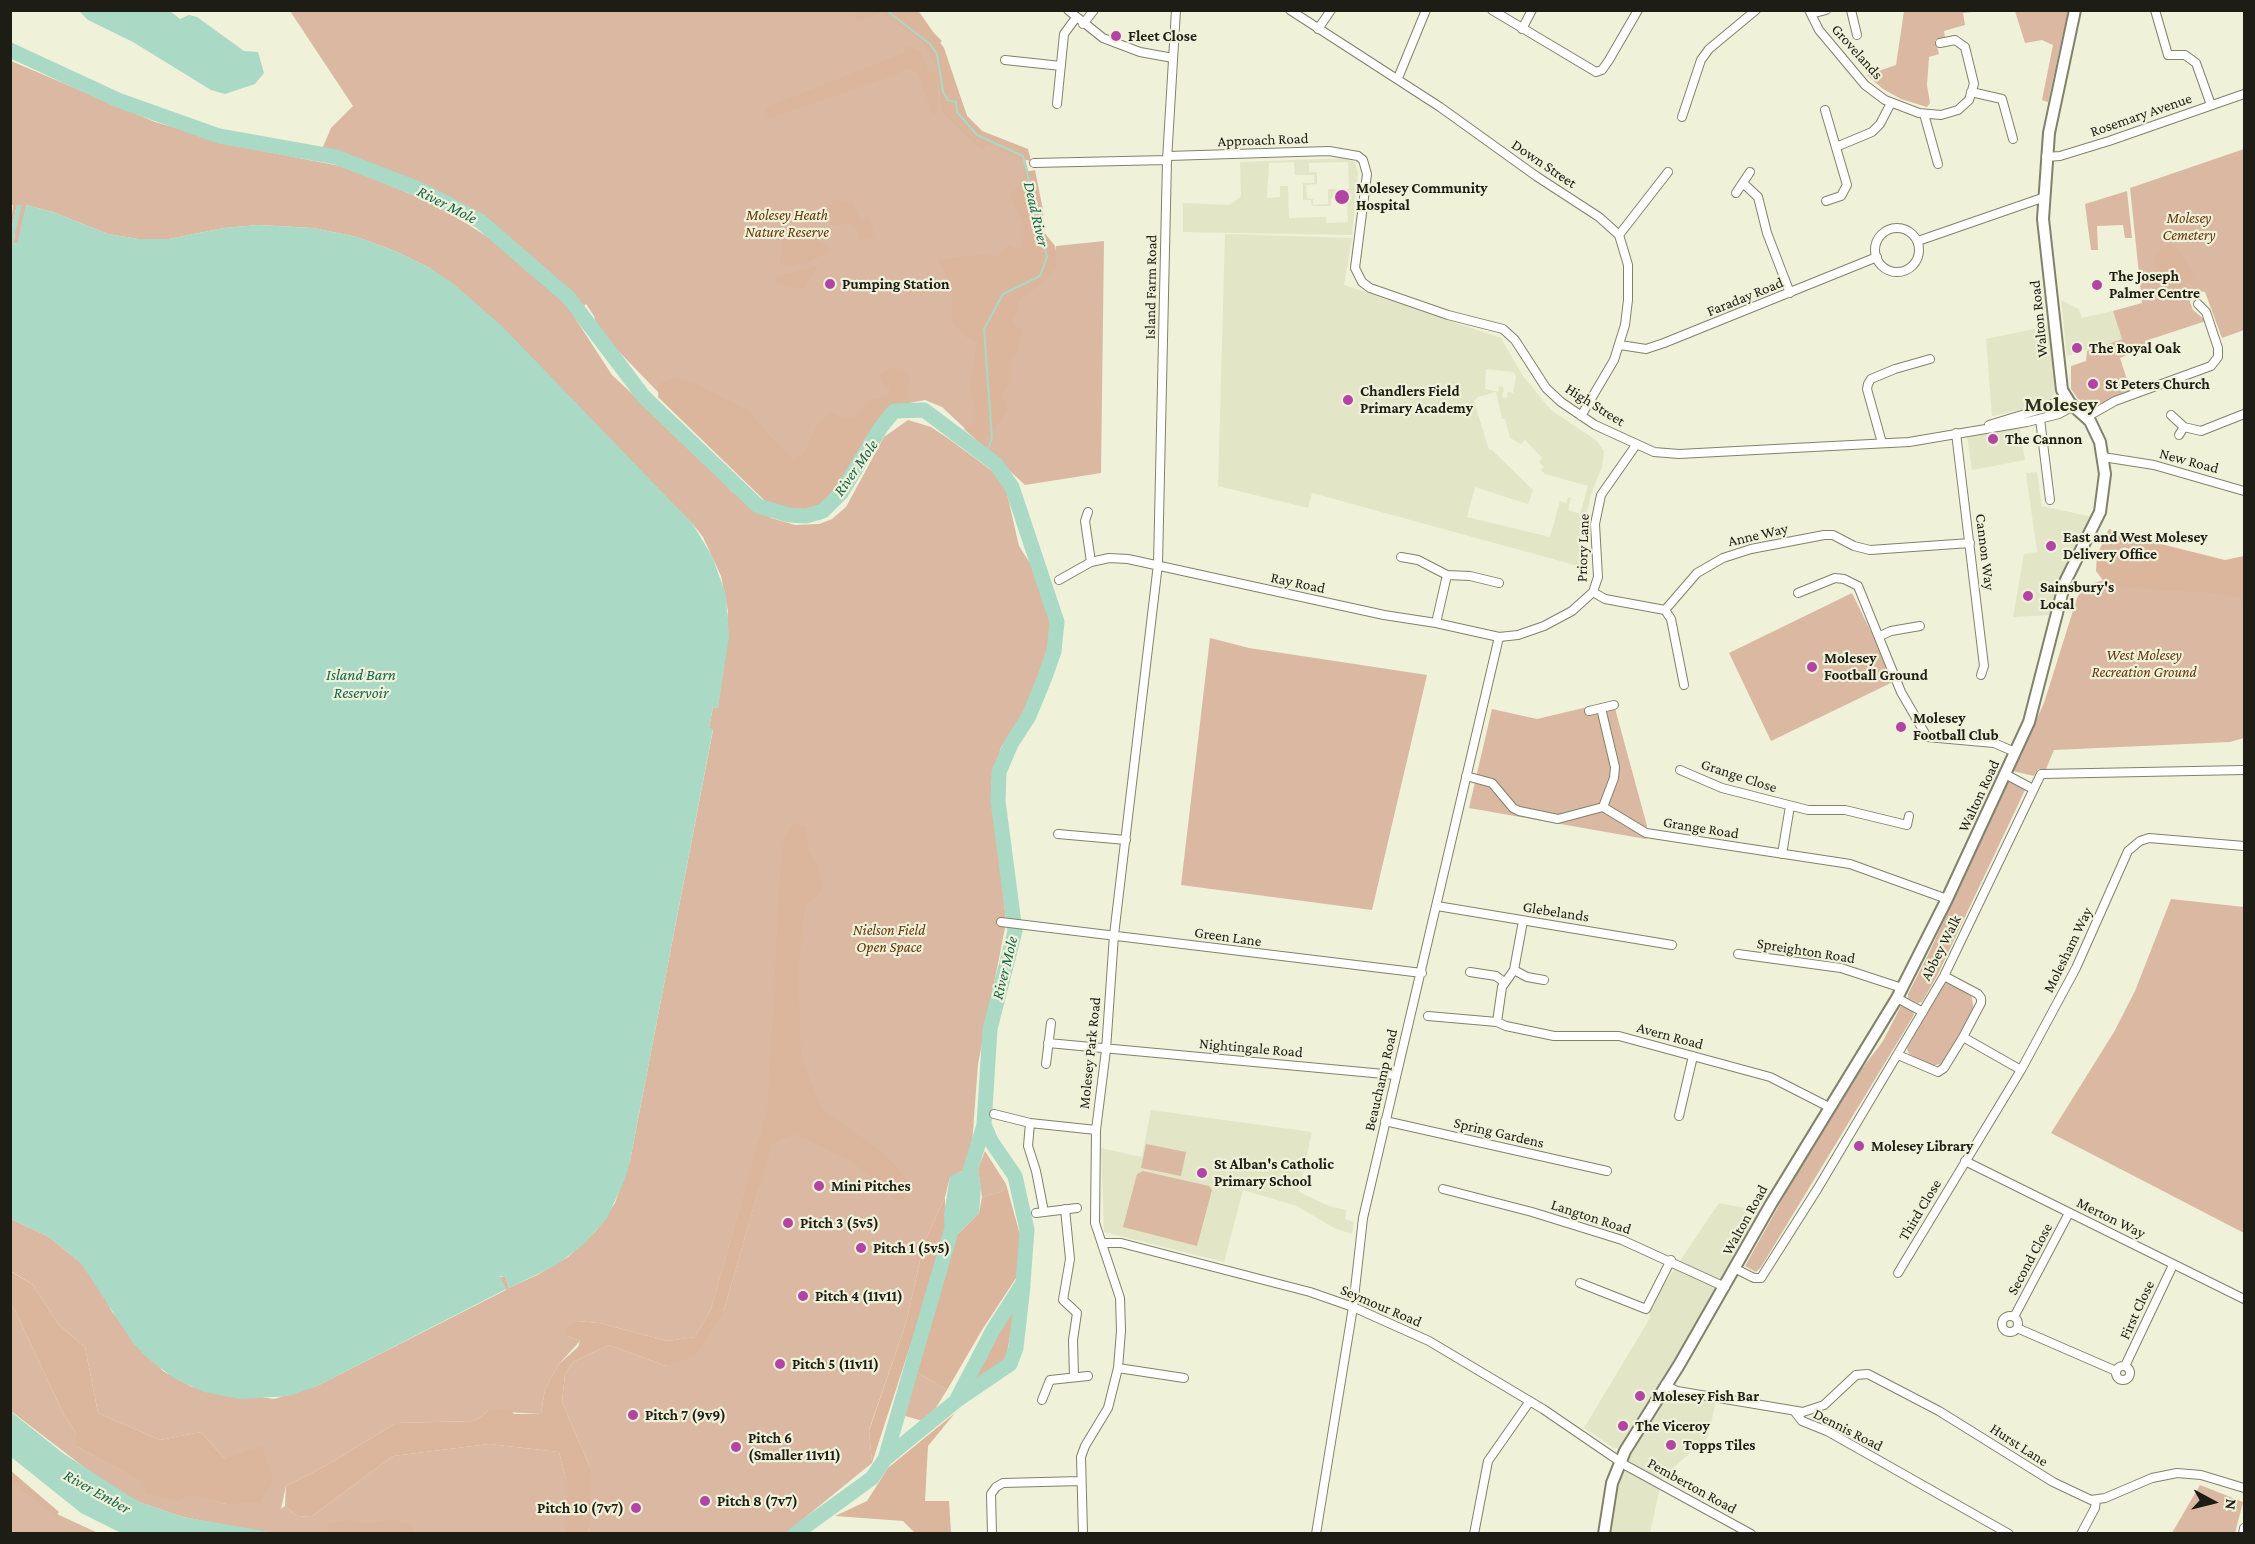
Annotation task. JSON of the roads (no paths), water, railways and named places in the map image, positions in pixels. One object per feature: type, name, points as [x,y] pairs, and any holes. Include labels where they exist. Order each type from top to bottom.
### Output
[{"type":"main road","name":"Walton Road","points":[[1604,1533],[1612,1483],[1620,1461],[1736,1269],[1771,1204],[1899,993],[1947,899],[2036,703],[2066,579],[2100,512],[2104,496],[2104,462],[2097,434],[2087,417],[2064,396],[2057,355],[2042,198],[2053,112],[2075,10]]},
{"type":"street","points":[[1068,10],[1075,19],[1103,38],[1121,46],[1173,58]]},
{"type":"street","points":[[1083,24],[1094,10]]},
{"type":"street","name":"Island Farm Road","points":[[1158,564],[1168,158],[1176,10]]},
{"type":"street","name":"Down Street","points":[[1290,10],[1398,78],[1536,176],[1599,217],[1619,235]]},
{"type":"street","points":[[1318,29],[1330,10]]},
{"type":"street","points":[[1398,78],[1426,10]]},
{"type":"street","points":[[1492,10],[1596,72],[1602,70],[1609,60],[1638,10]]},
{"type":"street","points":[[1522,29],[1532,10]]},
{"type":"street","points":[[1682,117],[1701,60],[1708,49],[1756,10]]},
{"type":"street","name":"Grovelands","points":[[1826,10],[1810,12],[1819,30],[1865,85],[1891,103],[1924,114],[1941,115],[1958,110],[1969,100],[1971,92]]},
{"type":"street","name":"Grovelands","points":[[1851,10],[1857,35]]},
{"type":"street","points":[[2155,10],[2168,55],[2185,55],[2196,63],[2211,105]]},
{"type":"street","points":[[1057,104],[1064,34],[1075,19]]},
{"type":"street","points":[[1940,43],[1955,40],[1965,47],[1974,84],[1971,92],[2002,99],[2013,139]]},
{"type":"street","points":[[1005,60],[1061,66]]},
{"type":"street","name":"Rosemary Avenue","points":[[2046,157],[2056,158],[2244,94]]},
{"type":"street","points":[[1836,147],[1872,132],[1880,124],[1891,103]]},
{"type":"street","points":[[1825,110],[1847,185],[1841,196],[1826,201]]},
{"type":"street","points":[[1924,114],[1938,164]]},
{"type":"street","name":"Approach Road","points":[[1034,163],[1329,151],[1358,156]]},
{"type":"street","name":"High Street","points":[[1358,156],[1363,160],[1367,174],[1355,268],[1359,279],[1370,288],[1408,302],[1509,333],[1546,388],[1581,416],[1654,452],[1679,454],[1882,443],[2040,419],[2073,406]]},
{"type":"street","points":[[1581,416],[1607,374],[1620,345],[1628,300],[1628,265],[1619,235],[1668,172]]},
{"type":"street","points":[[1736,193],[1750,172]]},
{"type":"street","points":[[1743,183],[1758,197],[1767,233],[1790,293]]},
{"type":"street","points":[[1918,241],[2042,198]]},
{"type":"street","points":[[1893,228],[1908,230],[1918,241],[1918,256],[1909,268],[1894,271],[1881,264],[1877,257],[1877,242],[1886,231],[1893,228]]},
{"type":"street","name":"Faraday Road","points":[[1620,345],[1638,349],[1655,346],[1877,257]]},
{"type":"street","points":[[2087,417],[2115,401],[2211,366],[2218,357],[2218,348],[2206,312],[2198,304]]},
{"type":"street","points":[[1882,443],[1867,389],[1868,384],[1871,379],[1894,369],[1930,359]]},
{"type":"street","name":"High Street","points":[[1983,428],[2041,410],[2064,396]]},
{"type":"street","points":[[2171,416],[2184,427],[2201,431],[2244,414]]},
{"type":"street","points":[[2040,419],[2050,500]]},
{"type":"street","points":[[2179,435],[2184,427]]},
{"type":"street","name":"Cannon Way","points":[[1956,433],[1984,666],[1981,675]]},
{"type":"street","name":"Priory Lane","points":[[1499,637],[1518,635],[1544,626],[1572,611],[1593,592],[1599,577],[1595,524],[1601,495],[1636,445]]},
{"type":"street","name":"New Road","points":[[2104,462],[2154,465],[2244,491]]},
{"type":"street","points":[[1088,512],[1085,521],[1091,562]]},
{"type":"street","name":"Anne Way","points":[[1665,610],[1697,573],[1723,558],[1751,549],[1824,535],[1841,538],[1854,546],[1870,550],[1970,543]]},
{"type":"street","points":[[1401,557],[1418,560],[1447,575],[1470,576],[1499,583]]},
{"type":"street","name":"Ray Road","points":[[1059,580],[1091,562],[1110,558],[1128,559],[1373,613],[1436,623],[1499,637]]},
{"type":"street","name":"Molesey Park Road","points":[[1083,1533],[1081,1457],[1085,1446],[1108,1408],[1118,1368],[1121,1330],[1120,1298],[1095,1223],[1096,1130],[1106,1050],[1114,935],[1158,564]]},
{"type":"street","points":[[1436,623],[1447,575]]},
{"type":"street","points":[[1798,593],[1827,580],[1844,579],[1852,582],[1863,592],[1868,615],[1880,636],[1909,709],[1927,736],[1994,743],[2015,752]]},
{"type":"street","points":[[1593,592],[1605,599],[1665,610],[1671,619],[1684,685]]},
{"type":"street","points":[[1880,636],[1891,631],[1920,626]]},
{"type":"street","name":"Beauchamp Road","points":[[1316,1533],[1353,1307],[1363,1218],[1499,637]]},
{"type":"street","points":[[1588,711],[1614,705]]},
{"type":"street","points":[[1466,776],[1492,783],[1512,808],[1519,811],[1558,819],[1603,807],[1614,778],[1615,767],[1601,708]]},
{"type":"street","name":"Grange Close","points":[[1680,770],[1722,788],[1808,810],[1845,810],[1907,825],[1909,816]]},
{"type":"street","name":"Abbey Walk","points":[[1736,1269],[1757,1279],[1762,1276],[1944,976],[2041,774],[2244,770]]},
{"type":"street","points":[[2005,774],[2033,789]]},
{"type":"street","name":"Grange Close","points":[[1782,854],[1790,806]]},
{"type":"street","name":"Grange Road","points":[[1603,807],[1646,833],[1710,845],[1850,864],[1947,899]]},
{"type":"street","points":[[1058,834],[1126,840]]},
{"type":"street","name":"Molesham Way","points":[[1965,1161],[2021,1070],[2079,963],[2128,851],[2133,845],[2149,838],[2244,846]]},
{"type":"street","name":"Glebelands","points":[[1437,906],[1672,945]]},
{"type":"street","points":[[1497,1022],[1504,982],[1514,970],[1523,921]]},
{"type":"street","name":"Green Lane","points":[[1004,922],[1258,955],[1422,973]]},
{"type":"street","name":"Spreighton Road","points":[[1738,954],[1841,969],[1899,993],[1923,1012]]},
{"type":"street","points":[[1514,970],[1544,980]]},
{"type":"street","points":[[1470,972],[1496,975],[1504,982]]},
{"type":"street","points":[[1898,1054],[1938,1072],[1944,1068],[1963,1037],[1981,1003],[1981,998],[1978,994],[1944,976]]},
{"type":"street","name":"Avern Road","points":[[1428,1016],[1497,1022],[1554,1036],[1619,1036],[1770,1077],[1829,1107]]},
{"type":"street","points":[[1046,1064],[1051,1023]]},
{"type":"street","points":[[1963,1037],[2021,1070]]},
{"type":"street","name":"Nightingale Road","points":[[1048,1043],[1395,1075]]},
{"type":"street","points":[[1679,1116],[1692,1056]]},
{"type":"street","points":[[994,1114],[1030,1123],[1096,1130]]},
{"type":"street","name":"Spring Gardens","points":[[1385,1121],[1606,1171]]},
{"type":"street","points":[[1030,1123],[1028,1146],[1040,1212],[1077,1208]]},
{"type":"street","name":"Merton Way","points":[[1965,1161],[2244,1299]]},
{"type":"street","name":"Third Close","points":[[1898,1273],[1965,1161]]},
{"type":"street","name":"Langton Road","points":[[1443,1189],[1532,1212],[1610,1236],[1671,1260],[1725,1287]]},
{"type":"street","points":[[1065,1209],[1070,1259],[1063,1300],[1077,1313],[1072,1340],[1074,1377]]},
{"type":"street","name":"Second Close","points":[[2014,1317],[2069,1213]]},
{"type":"street","name":"Seymour Road","points":[[1103,1242],[1121,1243],[1310,1292],[1353,1307],[1429,1341],[1530,1401],[1620,1461]]},
{"type":"street","points":[[1580,1282],[1646,1309],[1671,1260]]},
{"type":"street","name":"First Close","points":[[2125,1366],[2173,1265]]},
{"type":"street","points":[[2017,1328],[2018,1323],[2014,1317],[2006,1317],[2003,1327],[2008,1332],[2017,1328],[2116,1371]]},
{"type":"street","points":[[2120,1366],[2125,1366],[2130,1374],[2126,1380],[2118,1379],[2116,1371],[2120,1366]]},
{"type":"street","points":[[1118,1368],[1184,1378]]},
{"type":"street","name":"Hurst Lane","points":[[1795,1412],[1824,1405],[1856,1375],[1872,1375],[1939,1411],[2053,1482],[2086,1499],[2096,1500]]},
{"type":"street","points":[[1042,1400],[1050,1380],[1088,1376]]},
{"type":"street","name":"Dennis Road","points":[[1665,1385],[1677,1391],[1795,1412],[1802,1421],[1827,1431],[2009,1533]]},
{"type":"street","points":[[1474,1533],[1488,1461],[1530,1401]]},
{"type":"street","name":"Pemberton Road","points":[[1620,1461],[1751,1533]]},
{"type":"street","points":[[2081,1533],[2095,1508],[2096,1500],[2144,1480],[2177,1473],[2201,1475],[2244,1485]]},
{"type":"street","points":[[992,1533],[991,1494],[996,1486],[1003,1483],[1082,1481]]},
{"type":"street","points":[[2242,1533],[2244,1528]]},
{"type":"water","points":[[79,11],[170,11],[180,19],[189,15],[197,17],[244,51],[258,52],[264,73],[255,84],[225,94],[211,90],[133,42],[88,20]]},
{"type":"water","name":"Island Barn Reservoir","points":[[17,205],[22,205],[14,237],[14,243],[17,244],[26,205],[53,212],[108,234],[138,239],[169,239],[224,228],[258,225],[313,228],[357,237],[395,251],[430,268],[455,285],[502,326],[692,523],[712,556],[726,595],[729,637],[718,708],[713,707],[709,728],[713,729],[630,1161],[625,1179],[607,1218],[583,1245],[556,1265],[509,1288],[505,1276],[500,1276],[506,1289],[317,1386],[289,1396],[240,1399],[204,1392],[174,1378],[146,1357],[133,1343],[81,1263],[49,1237],[11,1219],[10,235]]},
{"type":"water","points":[[973,1167],[978,1169],[981,1187],[979,1213],[952,1240],[945,1239],[944,1214],[950,1176]]},
{"type":"water","name":"River Ember","points":[[10,1411],[64,1454],[139,1502],[183,1517],[275,1533],[121,1533],[81,1513],[11,1457]]},
{"type":"waterway","name":"Dead River","points":[[886,10],[930,44],[937,54],[943,92],[948,100],[956,102],[957,112],[977,135],[1023,156],[1047,257],[1040,276],[1003,294],[984,329],[992,438],[986,455]]},
{"type":"waterway","name":"River Mole","points":[[10,50],[118,100],[219,136],[336,157],[421,190],[480,221],[569,298],[644,397],[758,506],[789,515],[806,516],[823,511],[841,493],[881,427],[894,411],[924,410],[996,464],[1012,487],[1057,622],[1054,651],[1045,677],[1029,716],[1011,744],[999,772],[998,801],[1015,931],[990,1029],[984,1125],[966,1184]]},
{"type":"waterway","name":"River Mole","points":[[885,1459],[956,1401],[993,1330],[1023,1283],[1027,1230],[1015,1176],[991,1141],[984,1125]]},
{"type":"waterway","name":"River Mole","points":[[795,1534],[872,1478],[885,1459],[954,1221]]},
{"type":"waterway","points":[[957,1400],[1010,1364],[1016,1348],[1023,1286]]},
{"type":"place","name":"Fleet Close","points":[[1116,36]]},
{"type":"place","name":"Molesey Community Hospital","points":[[1342,197]]},
{"type":"place","name":"Pumping Station","points":[[830,284]]},
{"type":"place","name":"The Joseph Palmer Centre","points":[[2097,285]]},
{"type":"place","name":"The Royal Oak","points":[[2077,348]]},
{"type":"place","name":"St Peters Church","points":[[2093,384]]},
{"type":"place","name":"Chandlers Field Primary Academy","points":[[1348,400]]},
{"type":"place","name":"The Cannon","points":[[1993,439]]},
{"type":"place","name":"East and West Molesey Delivery Office","points":[[2051,546]]},
{"type":"place","name":"Sainsbury's Local","points":[[2028,596]]},
{"type":"place","name":"Molesey Football Ground","points":[[1812,667]]},
{"type":"place","name":"Molesey Football Club","points":[[1901,727]]},
{"type":"place","name":"Molesey Library","points":[[1859,1146]]},
{"type":"place","name":"St Alban's Catholic Primary School","points":[[1202,1173]]},
{"type":"place","name":"Mini Pitches","points":[[819,1186]]},
{"type":"place","name":"Pitch 3 (5v5)","points":[[788,1223]]},
{"type":"place","name":"Pitch 1 (5v5)","points":[[861,1248]]},
{"type":"place","name":"Pitch 4 (11v11)","points":[[803,1296]]},
{"type":"place","name":"Pitch 5 (11v11)","points":[[780,1364]]},
{"type":"place","name":"Molesey Fish Bar","points":[[1640,1396]]},
{"type":"place","name":"Pitch 7 (9v9)","points":[[633,1415]]},
{"type":"place","name":"The Viceroy","points":[[1623,1426]]},
{"type":"place","name":"Topps Tiles","points":[[1671,1445]]},
{"type":"place","name":"Pitch 6 (Smaller 11v11)","points":[[736,1447]]},
{"type":"place","name":"Pitch 8 (7v7)","points":[[705,1501]]},
{"type":"place","name":"Pitch 10 (7v7)","points":[[636,1508]]},
{"type":"district","name":"Molesey","points":[[2061,405]]},
{"type":"park label","name":"Molesey Heath Nature Reserve","points":[[787,224]]},
{"type":"park label","name":"Molesey Cemetery","points":[[2189,226]]},
{"type":"park label","name":"West Molesey Recreation Ground","points":[[2144,664]]},
{"type":"park label","name":"Nielson Field Open Space","points":[[889,938]]}]
